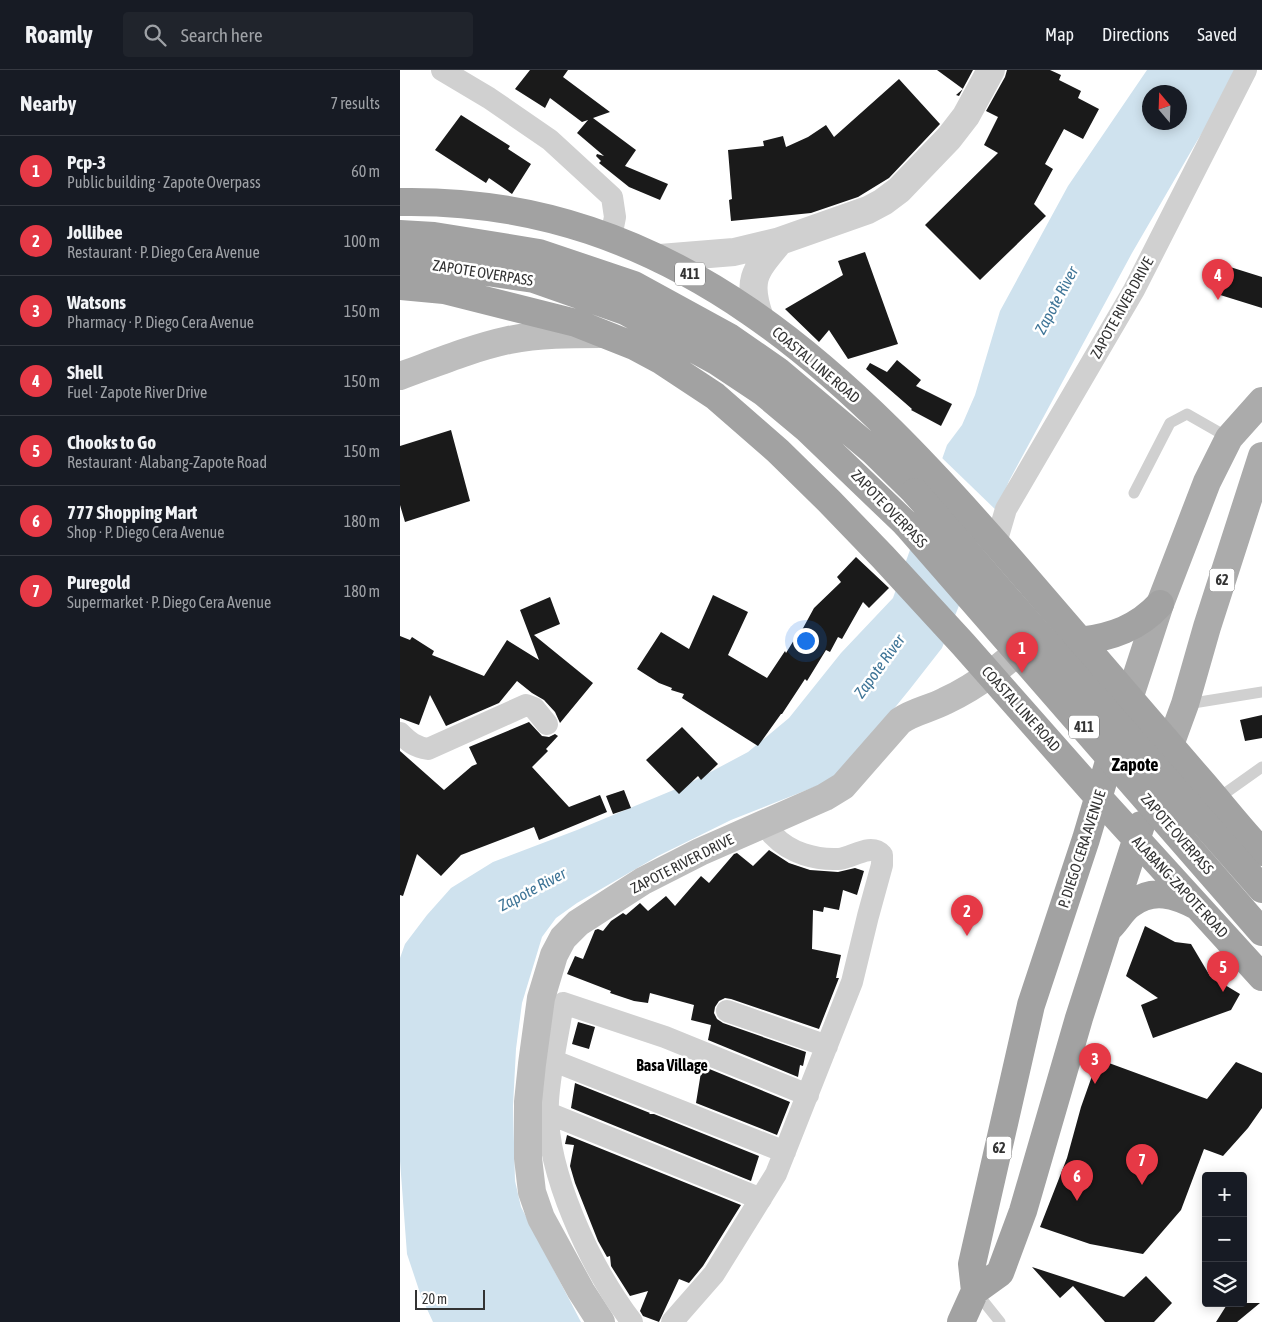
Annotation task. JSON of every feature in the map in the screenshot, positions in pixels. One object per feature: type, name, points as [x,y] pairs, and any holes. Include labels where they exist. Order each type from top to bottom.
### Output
[{"type":"highway","name":"COASTAL LINE ROAD","points":[[400,202],[467,204],[510,210],[563,222],[611,237],[660,258],[710,285],[760,318],[836,379],[925,464],[1129,698]]},
{"type":"highway","name":"ZAPOTE OVERPASS","points":[[400,234],[434,236],[539,253],[634,285],[729,337],[778,371],[873,451],[915,492],[1262,889]]},
{"type":"highway","name":"ZAPOTE OVERPASS","points":[[400,262],[432,264],[534,279],[625,311],[718,362],[763,392],[806,428],[906,524],[1262,932]]},
{"type":"highway","name":"COASTAL LINE ROAD","points":[[400,286],[444,290],[576,323],[634,346],[662,361],[715,396],[829,500],[964,644],[1098,797]]},
{"type":"highway","points":[[1024,713],[1047,714],[1060,708],[1092,682],[1096,672],[1089,650],[1142,620],[1160,604]]},
{"type":"highway","name":"411","points":[[1129,698],[1262,852]]},
{"type":"highway","name":"P. DIEGO CERA AVENUE","points":[[962,1322],[975,1291],[972,1264],[1031,1004],[1129,698]]},
{"type":"highway","name":"62","points":[[975,1291],[1000,1273],[1023,1211],[1079,1018],[1136,839],[1170,745]]},
{"type":"highway","name":"ALABANG-ZAPOTE ROAD","points":[[1098,797],[1262,976]]},
{"type":"highway","points":[[1171,875],[1174,832],[1186,813],[1199,808],[1216,810],[1238,826]]},
{"type":"highway","points":[[1107,930],[1131,904],[1147,896],[1162,894],[1178,896],[1200,907]]},
{"type":"main road","points":[[400,376],[508,340],[543,335],[607,334]]},
{"type":"main road","name":"P. DIEGO CERA AVENUE","points":[[1129,698],[1160,604],[1206,482],[1229,438],[1262,401]]},
{"type":"main road","name":"62","points":[[1170,745],[1185,704],[1207,627],[1262,456]]},
{"type":"main road","name":"ZAPOTE RIVER DRIVE","points":[[601,1322],[581,1291],[541,1218],[532,1192],[528,1158],[528,1102],[541,998],[554,955],[564,938],[578,923],[643,881],[700,852],[826,797],[844,786],[900,721],[911,713],[945,702],[990,675],[1059,617]]},
{"type":"street","points":[[442,70],[488,98],[550,140],[612,197],[615,217],[611,237]]},
{"type":"street","points":[[660,258],[734,252],[780,241],[868,210],[883,202],[899,190],[943,144],[966,116],[991,70]]},
{"type":"street","name":"ZAPOTE RIVER DRIVE","points":[[993,540],[1006,508],[1134,290],[1246,70]]},
{"type":"street","points":[[760,318],[754,299],[754,280],[761,263],[780,241]]},
{"type":"street","points":[[400,733],[412,744],[428,749],[526,705],[534,708],[547,724]]},
{"type":"street","points":[[672,1322],[714,1274],[776,1174],[852,982],[882,865],[882,856],[879,852],[871,850],[840,859],[823,860],[800,853],[786,846],[772,835],[766,823]]},
{"type":"street","points":[[632,1322],[621,1308],[604,1279],[570,1210],[554,1161],[548,1102],[563,1003],[665,1037],[808,1095]]},
{"type":"street","points":[[727,1010],[827,1046]]},
{"type":"street","points":[[554,1061],[785,1152]]},
{"type":"street","points":[[548,1113],[761,1199]]},
{"type":"lane","points":[[1134,493],[1170,423],[1187,414],[1229,438]]},
{"type":"lane","points":[[1185,704],[1262,692]]},
{"type":"lane","points":[[1217,799],[1262,767]]},
{"type":"lane","points":[[975,1291],[1000,1322]]},
{"type":"water","name":"Zapote River","points":[[1147,70],[1242,70],[1197,141],[1132,253],[1009,481],[942,648],[910,689],[853,759],[832,780],[731,820],[658,856],[577,903],[556,918],[542,937],[522,1003],[516,1049],[513,1106],[515,1181],[521,1207],[581,1322],[433,1322],[421,1296],[407,1254],[400,1161],[400,958],[405,944],[451,888],[493,862],[688,784],[748,752],[789,718],[841,653],[893,598],[947,445],[962,425],[975,395],[1000,311],[1068,186]]},
{"type":"pier","points":[[940,456],[999,513],[985,548],[929,489]]},
{"type":"building","points":[[530,70],[568,70],[563,77],[610,112],[593,118],[636,150],[625,166],[668,184],[660,200],[629,187],[599,163],[601,161],[596,156],[597,154],[604,156],[577,133],[588,120],[582,122],[550,98],[545,108],[515,89]]},
{"type":"building","points":[[937,70],[973,70],[963,89]]},
{"type":"building","points":[[1007,70],[1050,70],[1061,75],[1059,80],[1081,91],[1078,98],[1099,109],[1083,139],[1064,129],[1045,164],[1053,169],[1034,204],[1046,216],[980,280],[925,225],[998,153],[984,145],[998,117],[986,111]]},
{"type":"building","points":[[899,79],[940,124],[889,178],[858,197],[811,213],[731,221],[729,200],[732,199],[728,150],[764,146],[763,141],[783,136],[786,147],[808,137],[826,125],[834,137]]},
{"type":"building","points":[[461,115],[510,146],[508,149],[531,164],[512,194],[489,178],[486,183],[435,150]]},
{"type":"building","points":[[865,252],[898,344],[848,359],[829,330],[819,342],[785,309],[843,275],[838,261]]},
{"type":"building","points":[[1227,266],[1262,277],[1262,308],[1217,294]]},
{"type":"building","points":[[897,360],[921,380],[916,386],[952,404],[941,426],[911,410],[866,369],[870,363],[887,372]]},
{"type":"building","points":[[451,430],[470,501],[405,522],[400,505],[400,446]]},
{"type":"building","points":[[856,557],[889,588],[869,608],[863,602],[842,639],[838,637],[830,652],[826,650],[807,681],[805,679],[758,746],[682,698],[684,694],[671,690],[672,688],[659,683],[637,669],[661,632],[689,649],[713,595],[748,612],[728,655],[767,678],[785,651],[786,653],[794,640],[796,641],[814,608],[841,582],[837,577]]},
{"type":"building","points":[[550,597],[560,624],[534,635],[593,683],[560,723],[555,712],[544,700],[517,681],[499,703],[446,726],[430,695],[419,725],[400,718],[400,636],[410,640],[412,637],[434,651],[432,655],[484,676],[507,640],[539,660],[520,610]]},
{"type":"building","points":[[1262,715],[1262,738],[1245,741],[1240,720]]},
{"type":"building","points":[[529,722],[542,736],[549,737],[555,734],[558,736],[546,749],[548,751],[532,767],[569,807],[600,795],[607,812],[539,840],[534,827],[461,855],[441,876],[417,854],[403,896],[400,895],[400,751],[444,790],[472,766],[477,764],[469,747]]},
{"type":"building","points":[[682,727],[718,764],[701,780],[698,776],[679,794],[646,760]]},
{"type":"building","points":[[624,790],[631,808],[613,814],[606,796]]},
{"type":"building","points":[[769,850],[789,863],[810,870],[838,872],[855,868],[864,871],[857,895],[843,890],[839,910],[824,907],[823,912],[813,910],[812,949],[841,955],[836,978],[839,978],[819,1029],[731,999],[725,998],[719,1001],[715,1007],[714,1013],[717,1019],[723,1023],[806,1052],[803,1066],[800,1065],[798,1077],[708,1040],[711,1025],[691,1020],[694,1005],[650,993],[648,1003],[634,1001],[610,993],[611,991],[567,974],[575,956],[583,959],[595,930],[603,931],[611,921],[623,913],[626,915],[640,903],[648,911],[666,896],[675,906],[701,876],[709,883],[734,854],[737,853],[753,866]]},
{"type":"building","points":[[1145,926],[1175,942],[1191,944],[1210,976],[1240,994],[1231,1010],[1153,1038],[1141,1005],[1158,998],[1126,976]]},
{"type":"building","points":[[578,1022],[595,1027],[589,1049],[572,1044]]},
{"type":"building","points":[[1098,1059],[1207,1099],[1236,1062],[1262,1073],[1262,1108],[1248,1128],[1223,1156],[1204,1149],[1181,1210],[1143,1254],[1090,1244],[1040,1227],[1067,1158],[1081,1107]]},
{"type":"building","points":[[702,1066],[790,1102],[777,1135],[696,1103]]},
{"type":"building","points":[[575,1083],[649,1114],[654,1114],[759,1156],[751,1181],[571,1108]]},
{"type":"building","points":[[567,1135],[741,1205],[703,1266],[689,1283],[679,1279],[659,1322],[643,1316],[640,1311],[648,1291],[630,1296],[611,1266],[610,1256],[607,1257],[598,1241],[570,1166],[574,1145],[565,1144]]},
{"type":"building","points":[[1032,1267],[1124,1297],[1146,1276],[1172,1303],[1154,1322],[1105,1322],[1073,1286],[1060,1298]]},
{"type":"building","points":[[1247,1303],[1260,1303],[1237,1322],[1216,1322],[1225,1307],[1247,1307]]},
{"type":"place","name":"Shell","points":[[1218,300]]},
{"type":"place","name":"Pcp-3","points":[[1022,673]]},
{"type":"place","name":"Jollibee","points":[[967,936]]},
{"type":"place","name":"Chooks to Go","points":[[1223,992]]},
{"type":"place","name":"Watsons","points":[[1095,1084]]},
{"type":"place","name":"Puregold","points":[[1142,1185]]},
{"type":"place","name":"777 Shopping Mart","points":[[1077,1201]]},
{"type":"district","name":"Zapote","points":[[1135,765]]},
{"type":"district","name":"Basa Village","points":[[672,1065]]}]
